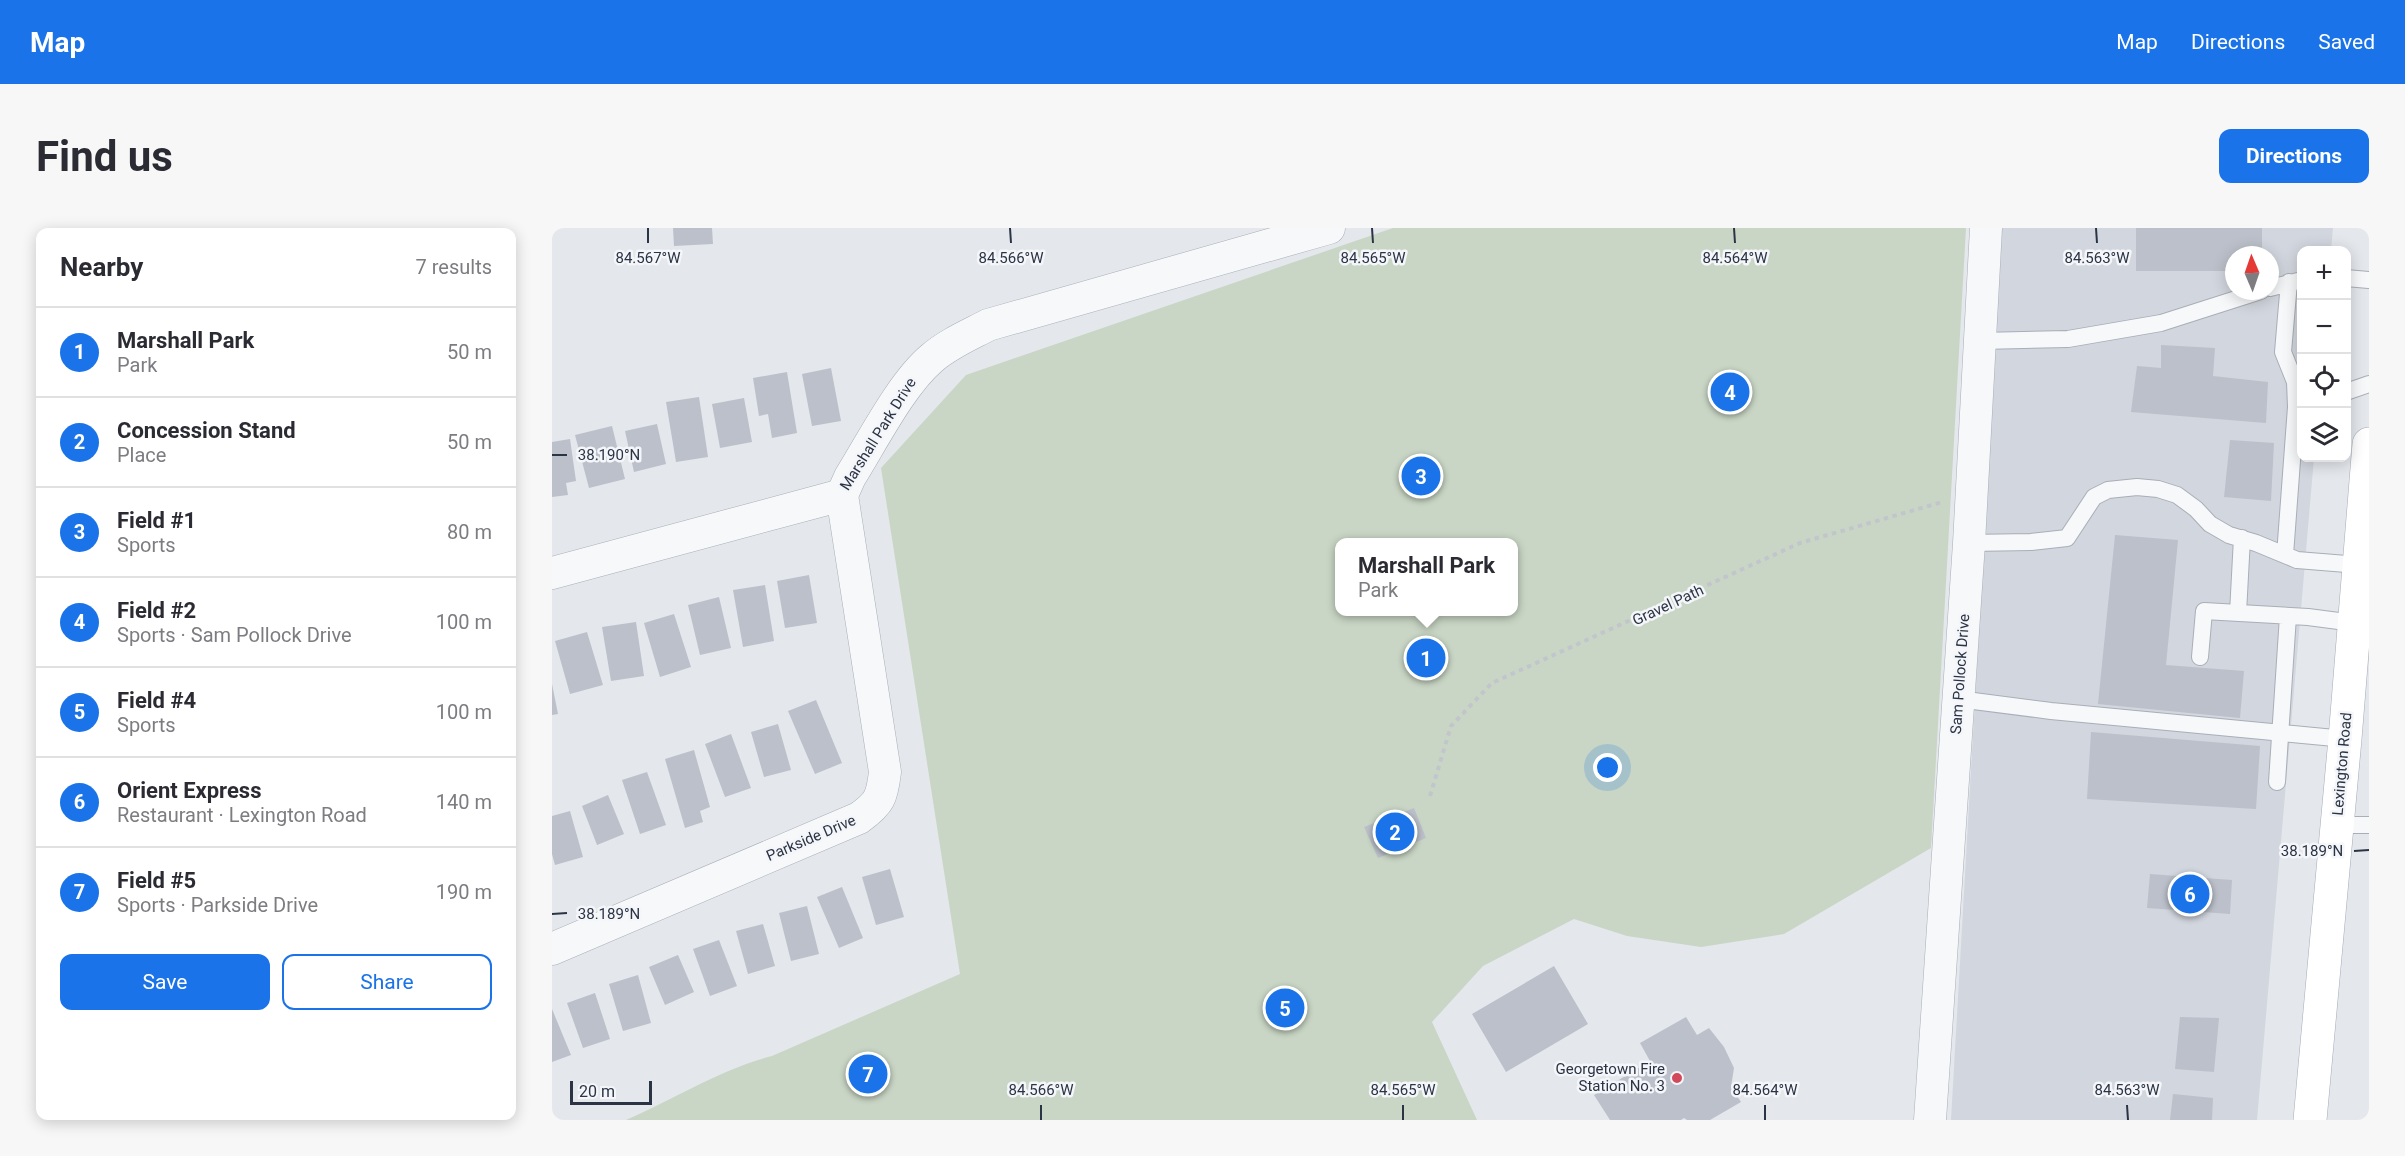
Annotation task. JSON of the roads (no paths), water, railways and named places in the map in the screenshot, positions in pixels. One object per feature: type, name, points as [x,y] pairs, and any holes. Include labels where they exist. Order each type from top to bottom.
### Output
[{"type":"main road","name":"Lexington Road","points":[[2310,1120],[2369,444]]},
{"type":"street","name":"Marshall Park Drive","points":[[552,573],[842,495],[850,477],[913,377],[932,357],[954,342],[988,325],[1329,228]]},
{"type":"street","name":"Sam Pollock Drive","points":[[1929,1120],[1969,543],[1986,228]]},
{"type":"street","name":"Parkside Drive","points":[[552,949],[859,818],[876,806],[883,789],[885,772],[842,495]]},
{"type":"lane","points":[[2351,278],[2369,280]]},
{"type":"lane","points":[[2279,285],[2295,281],[2283,352],[2295,382],[2297,394]]},
{"type":"lane","points":[[1980,340],[2068,339],[2160,323],[2233,300]]},
{"type":"lane","points":[[2351,390],[2369,384]]},
{"type":"lane","points":[[2285,555],[2299,408]]},
{"type":"lane","points":[[1969,543],[2031,542],[2067,538],[2094,497],[2108,490],[2137,487],[2158,489],[2177,495],[2196,509],[2210,524],[2223,532],[2285,555],[2305,561],[2359,566]]},
{"type":"lane","points":[[2238,613],[2242,538]]},
{"type":"lane","points":[[2200,657],[2204,611],[2354,622]]},
{"type":"lane","points":[[2277,782],[2288,616]]},
{"type":"lane","points":[[1958,699],[2051,711],[2345,739]]},
{"type":"lane","points":[[2337,825],[2369,825]]},
{"type":"place","name":"Field #2","points":[[1730,392]]},
{"type":"place","name":"Field #1","points":[[1421,476]]},
{"type":"place","name":"Marshall Park","points":[[1426,658]]},
{"type":"place","name":"Concession Stand","points":[[1395,832]]},
{"type":"place","name":"Orient Express","points":[[2190,894]]},
{"type":"place","name":"Field #4","points":[[1285,1008]]},
{"type":"place","name":"Field #5","points":[[868,1074]]},
{"type":"place","name":"Georgetown Fire Station No. 3","points":[[1677,1078]]}]
